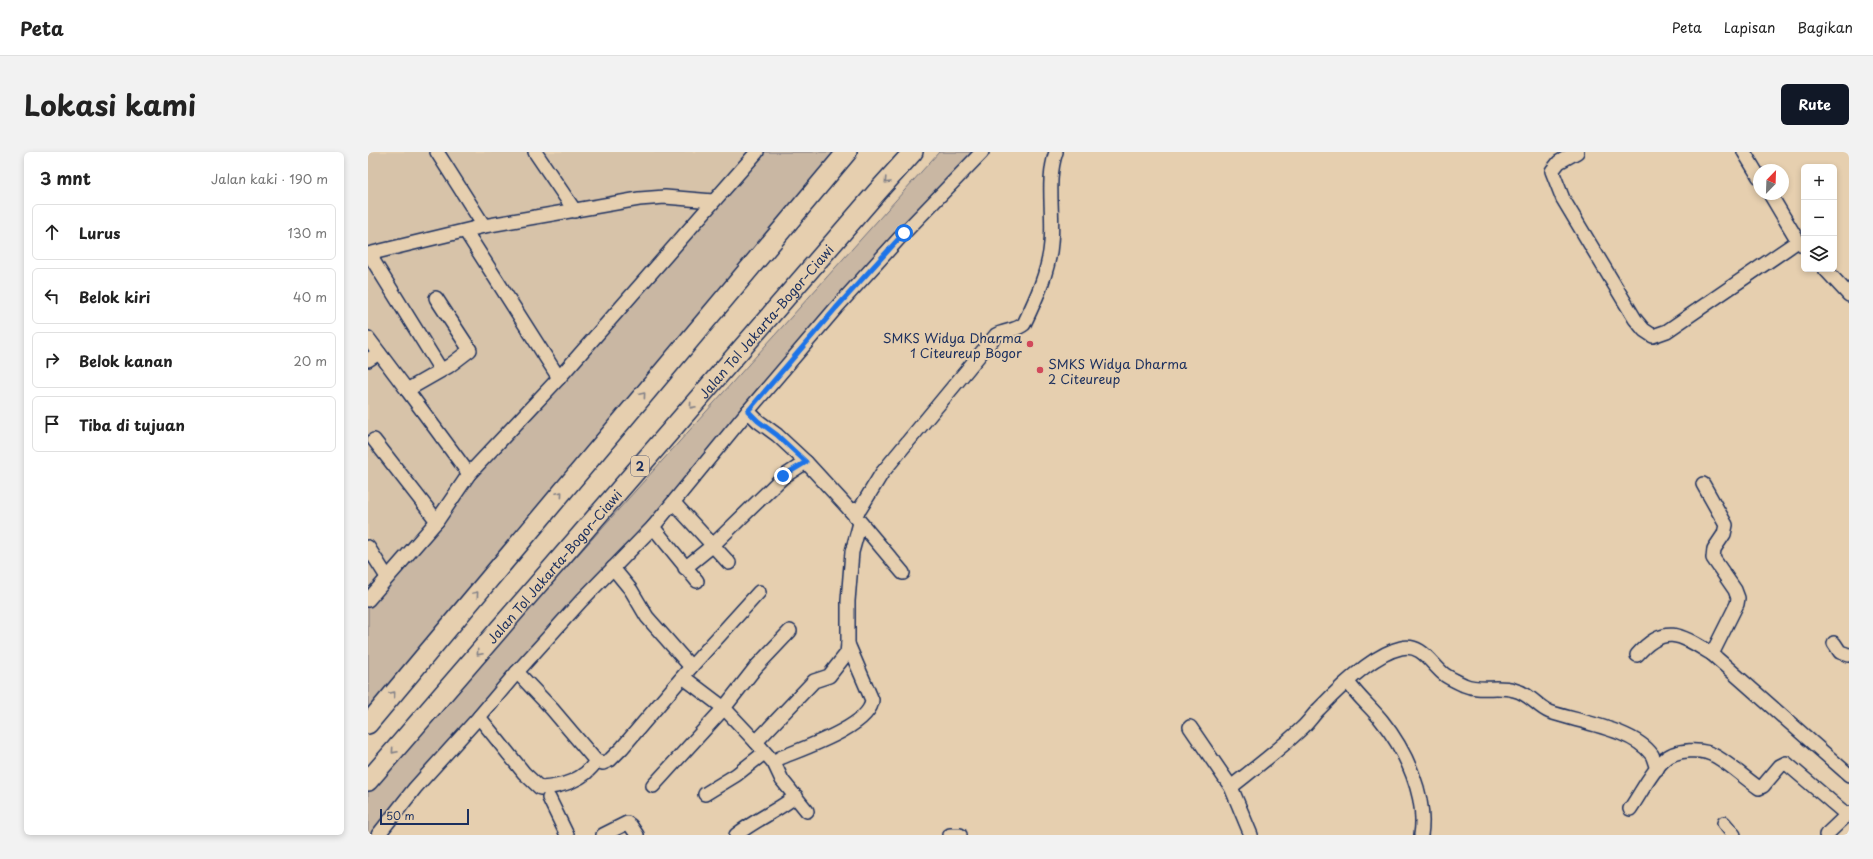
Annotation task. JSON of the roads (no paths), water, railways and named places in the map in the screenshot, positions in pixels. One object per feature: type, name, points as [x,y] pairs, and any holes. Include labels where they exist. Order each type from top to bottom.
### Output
[{"type":"highway","points":[[368,724],[847,152]]},
{"type":"highway","name":"Jalan Tol Jakarta–Bogor–Ciawi","points":[[368,781],[877,192],[914,152]]},
{"type":"street","points":[[437,152],[484,226]]},
{"type":"street","points":[[536,152],[575,211]]},
{"type":"street","points":[[368,600],[438,521],[469,474],[559,378],[757,152]]},
{"type":"street","points":[[378,835],[416,788],[479,717],[516,672],[674,503],[748,411],[841,302],[904,233],[982,152]]},
{"type":"street","points":[[850,510],[860,509],[882,473],[996,335],[1002,331],[1020,327],[1024,324],[1049,262],[1052,226],[1051,172],[1056,152]]},
{"type":"street","points":[[1577,152],[1559,162],[1552,171],[1563,199],[1635,319],[1644,330],[1653,336],[1667,331],[1801,244],[1774,200]]},
{"type":"street","points":[[1744,152],[1753,167]]},
{"type":"street","points":[[441,370],[369,254],[466,232],[484,226],[639,199],[665,197],[713,201]]},
{"type":"street","points":[[466,232],[559,378]]},
{"type":"street","points":[[1828,272],[1849,295]]},
{"type":"street","points":[[407,390],[449,366],[470,350],[436,298]]},
{"type":"street","points":[[368,338],[373,357],[407,390],[469,474]]},
{"type":"street","points":[[748,411],[806,462],[850,510],[903,573]]},
{"type":"street","points":[[374,440],[438,521]]},
{"type":"street","points":[[685,568],[712,546],[783,476],[806,462]]},
{"type":"street","points":[[1703,484],[1726,525],[1724,534],[1714,549],[1713,558],[1735,590],[1738,598],[1736,608],[1712,654]]},
{"type":"street","points":[[674,503],[729,563]]},
{"type":"street","points":[[756,742],[814,681],[828,676],[833,672],[847,653],[848,601],[852,552],[860,523]]},
{"type":"street","points":[[653,527],[697,581]]},
{"type":"street","points":[[368,547],[387,577]]},
{"type":"street","points":[[613,568],[631,590],[647,617],[687,672],[756,742],[774,763],[782,780],[807,811]]},
{"type":"street","points":[[516,672],[552,709],[596,761],[603,763],[610,760],[618,752],[759,592]]},
{"type":"street","points":[[653,786],[724,708],[756,667],[790,631]]},
{"type":"street","points":[[1637,655],[1653,639],[1672,635],[1685,638],[1712,654],[1849,775]]},
{"type":"street","points":[[1834,643],[1840,652],[1849,656]]},
{"type":"street","points":[[774,763],[780,758],[835,735],[850,726],[870,708],[872,700],[848,644]]},
{"type":"street","points":[[1231,787],[1303,728],[1320,708],[1378,657],[1400,648],[1413,649],[1425,654],[1445,674],[1472,688],[1502,687],[1515,690],[1530,696],[1548,711],[1595,724],[1627,736],[1645,747],[1652,756],[1657,769]]},
{"type":"street","points":[[1348,682],[1357,696],[1382,721],[1413,772],[1423,816],[1421,835]]},
{"type":"street","points":[[479,717],[524,773],[540,788],[562,784],[577,779],[586,774],[596,761]]},
{"type":"street","points":[[1190,727],[1231,787],[1251,835]]},
{"type":"street","points":[[1630,809],[1663,760],[1674,754],[1698,751],[1708,752],[1718,757],[1759,788],[1763,786],[1780,766],[1786,764],[1848,814],[1826,835]]},
{"type":"street","points":[[705,794],[736,775],[764,753]]},
{"type":"street","points":[[736,835],[756,821],[783,806],[796,796]]},
{"type":"street","points":[[549,798],[567,835]]},
{"type":"street","points":[[603,835],[627,823],[637,835]]},
{"type":"street","points":[[1724,823],[1734,835]]},
{"type":"street","points":[[950,835],[960,835]]},
{"type":"place","name":"SMKS Widya Dharma 1 Citeureup Bogor","points":[[1030,344]]},
{"type":"place","name":"SMKS Widya Dharma 2 Citeureup","points":[[1040,370]]}]
